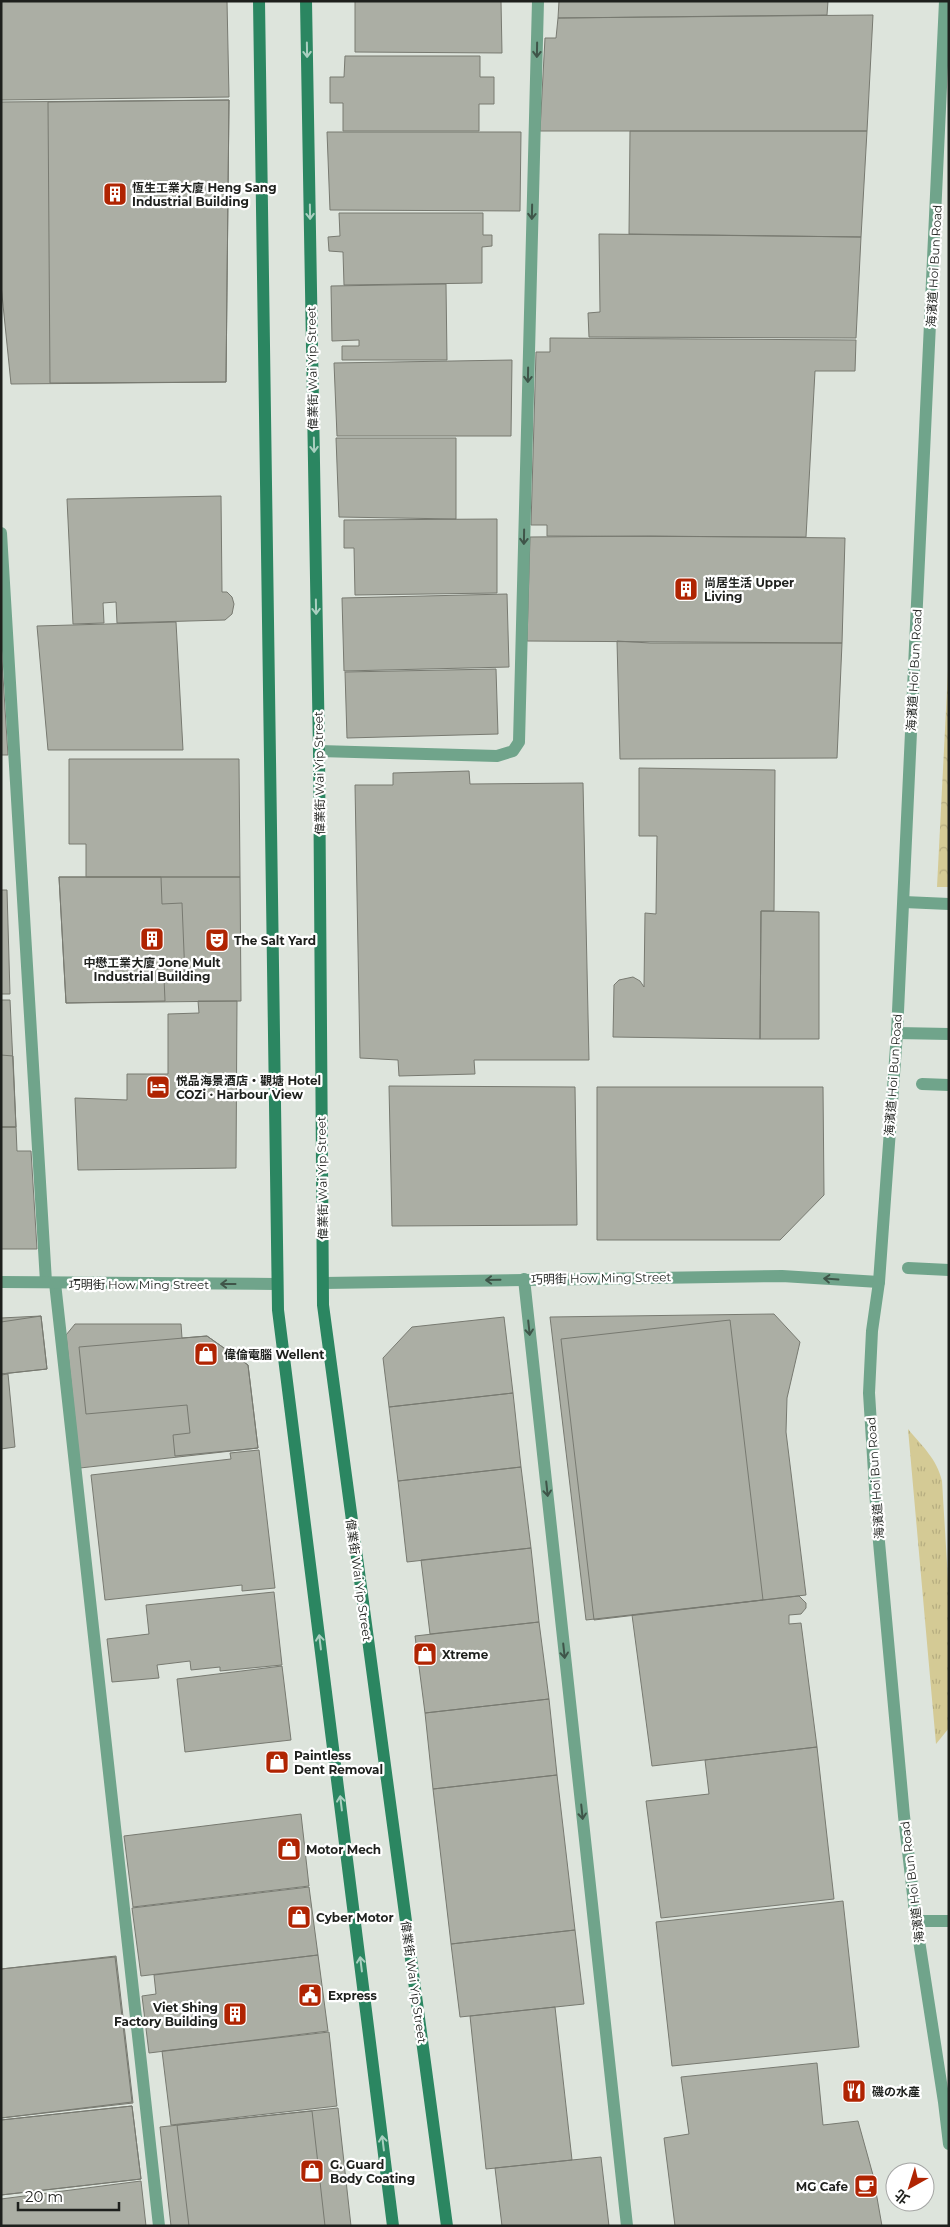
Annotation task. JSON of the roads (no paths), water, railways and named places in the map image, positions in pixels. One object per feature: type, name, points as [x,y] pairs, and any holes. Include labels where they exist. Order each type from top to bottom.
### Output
[{"type":"main road","points":[[259,1],[276,1284],[394,2226]]},
{"type":"main road","name":"偉業街 Wai Yip Street","points":[[306,1],[319,751],[323,1305],[447,2226]]},
{"type":"street","points":[[319,751],[497,756],[513,752],[519,742],[538,1]]},
{"type":"street","name":"海濱道 Hoi Bun Road","points":[[945,1],[897,1033],[879,1282],[872,1331],[870,1402],[881,1560],[903,1806],[916,1922],[946,2102],[949,2144]]},
{"type":"street","points":[[1,533],[50,1283],[159,2226]]},
{"type":"street","points":[[904,902],[949,904]]},
{"type":"street","points":[[897,1033],[949,1034]]},
{"type":"street","points":[[922,1084],[949,1084]]},
{"type":"street","points":[[908,1268],[949,1270]]},
{"type":"street","name":"巧明街 How Ming Street","points":[[323,1283],[782,1276],[879,1282]]},
{"type":"street","points":[[524,1279],[627,2226]]},
{"type":"street","name":"巧明街 How Ming Street","points":[[1,1282],[276,1284]]},
{"type":"street","points":[[916,1922],[949,1921]]},
{"type":"place","name":"恆生工業大廈 Heng Sang Industrial Building","points":[[115,194]]},
{"type":"place","name":"尚居生活 Upper Living","points":[[686,589]]},
{"type":"place","name":"中懋工業大廈 Jone Mult Industrial Building","points":[[152,939]]},
{"type":"place","name":"The Salt Yard","points":[[217,940]]},
{"type":"place","name":"悦品海景酒店‧觀塘 Hotel COZi ∙ Harbour View","points":[[158,1087]]},
{"type":"place","name":"偉倫電腦 Wellent","points":[[206,1354]]},
{"type":"place","name":"Xtreme","points":[[425,1654]]},
{"type":"place","name":"Paintless Dent Removal","points":[[277,1762]]},
{"type":"place","name":"Motor Mech","points":[[289,1849]]},
{"type":"place","name":"Cyber Motor","points":[[299,1917]]},
{"type":"place","name":"Express","points":[[310,1995]]},
{"type":"place","name":"Viet Shing Factory Building","points":[[235,2014]]},
{"type":"place","name":"磯の水產","points":[[854,2091]]},
{"type":"place","name":"G. Guard Body Coating","points":[[312,2171]]},
{"type":"place","name":"MG Cafe","points":[[866,2186]]}]
